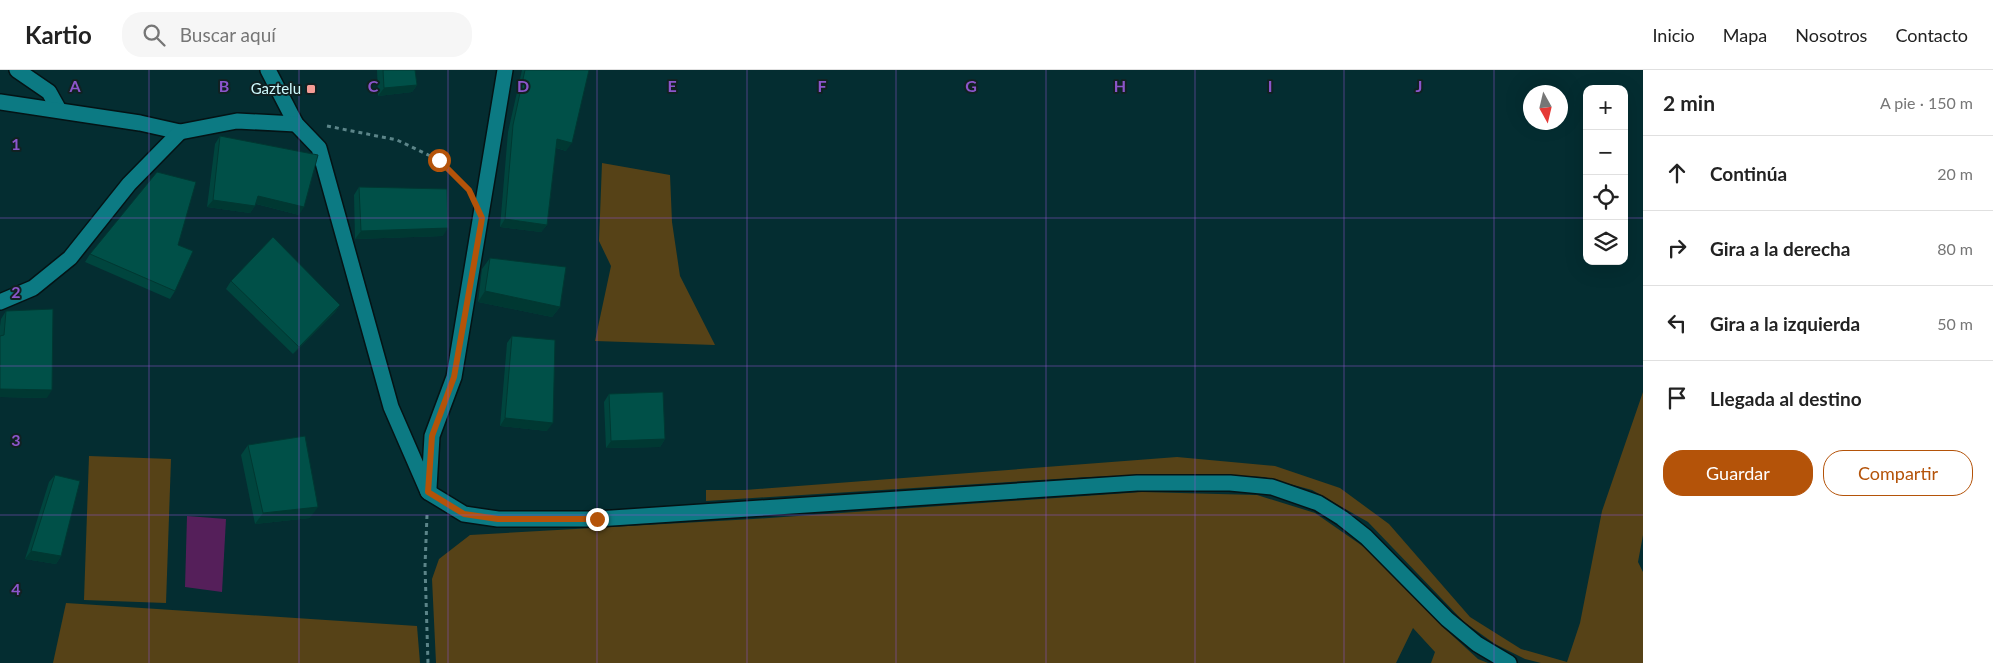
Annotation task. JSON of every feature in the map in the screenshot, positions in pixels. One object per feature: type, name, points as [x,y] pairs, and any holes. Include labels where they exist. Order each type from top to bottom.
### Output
[{"type":"street","points":[[17,70],[49,92],[59,110]]},
{"type":"street","points":[[268,70],[296,124],[318,148],[391,407],[428,492],[464,514],[498,519],[597,519],[1137,483],[1230,483],[1272,488],[1318,503],[1342,518],[1366,537],[1447,619],[1477,644],[1509,663]]},
{"type":"street","points":[[428,492],[432,436],[454,377],[482,218],[505,70]]},
{"type":"street","points":[[0,102],[59,110],[180,132],[237,120],[296,124]]},
{"type":"street","points":[[0,302],[33,288],[70,258],[128,184],[180,132]]},
{"type":"path","points":[[296,124],[335,126],[397,140],[439,160],[469,190],[482,218]]},
{"type":"path","points":[[428,492],[424,566],[428,663]]},
{"type":"shaded area","points":[[602,163],[670,175],[672,222],[680,276],[715,345],[595,341],[611,266],[599,241]]},
{"type":"shaded area","points":[[1643,392],[1643,535],[1638,562],[1643,572],[1643,663],[1541,663],[1525,659],[1495,644],[1464,622],[1368,522],[1312,490],[1264,477],[1192,474],[1088,477],[706,501],[706,490],[745,490],[1177,457],[1275,466],[1340,488],[1389,524],[1470,617],[1521,649],[1567,662],[1580,623],[1602,511]]},
{"type":"shaded area","points":[[89,456],[171,459],[166,603],[84,600]]},
{"type":"shaded area","points":[[1142,492],[1257,495],[1315,513],[1364,547],[1442,626],[1478,659],[1488,663],[1431,663],[1435,652],[1413,628],[1396,663],[436,663],[432,579],[439,559],[470,535],[753,519]]},
{"type":"shaded area","points":[[187,516],[226,519],[222,592],[185,587]]},
{"type":"shaded area","points":[[66,603],[417,626],[420,663],[53,663]]},
{"type":"building","points":[[383,70],[415,70],[417,85],[384,88]]},
{"type":"building","points":[[525,70],[589,70],[572,143],[557,139],[547,225],[505,219],[513,125]]},
{"type":"building","points":[[220,136],[318,155],[304,207],[258,196],[255,206],[213,200]]},
{"type":"building","points":[[157,172],[196,182],[178,245],[193,251],[175,291],[90,254]]},
{"type":"building","points":[[359,187],[447,189],[448,228],[361,231]]},
{"type":"building","points":[[273,237],[340,305],[299,347],[231,281]]},
{"type":"building","points":[[490,258],[566,267],[560,307],[485,291]]},
{"type":"building","points":[[53,309],[52,390],[0,389],[0,336],[4,335],[6,311]]},
{"type":"building","points":[[512,336],[555,340],[553,423],[505,418]]},
{"type":"building","points":[[663,392],[665,439],[611,441],[609,394]]},
{"type":"building","points":[[305,436],[318,507],[263,513],[248,445]]},
{"type":"building","points":[[55,475],[80,481],[61,556],[31,551]]},
{"type":"place","name":"Gaztelu","points":[[311,89]]},
{"type":"route","points":[[439,160],[469,190],[482,218],[454,377],[432,436],[428,492],[464,514],[498,519],[597,519]]}]
